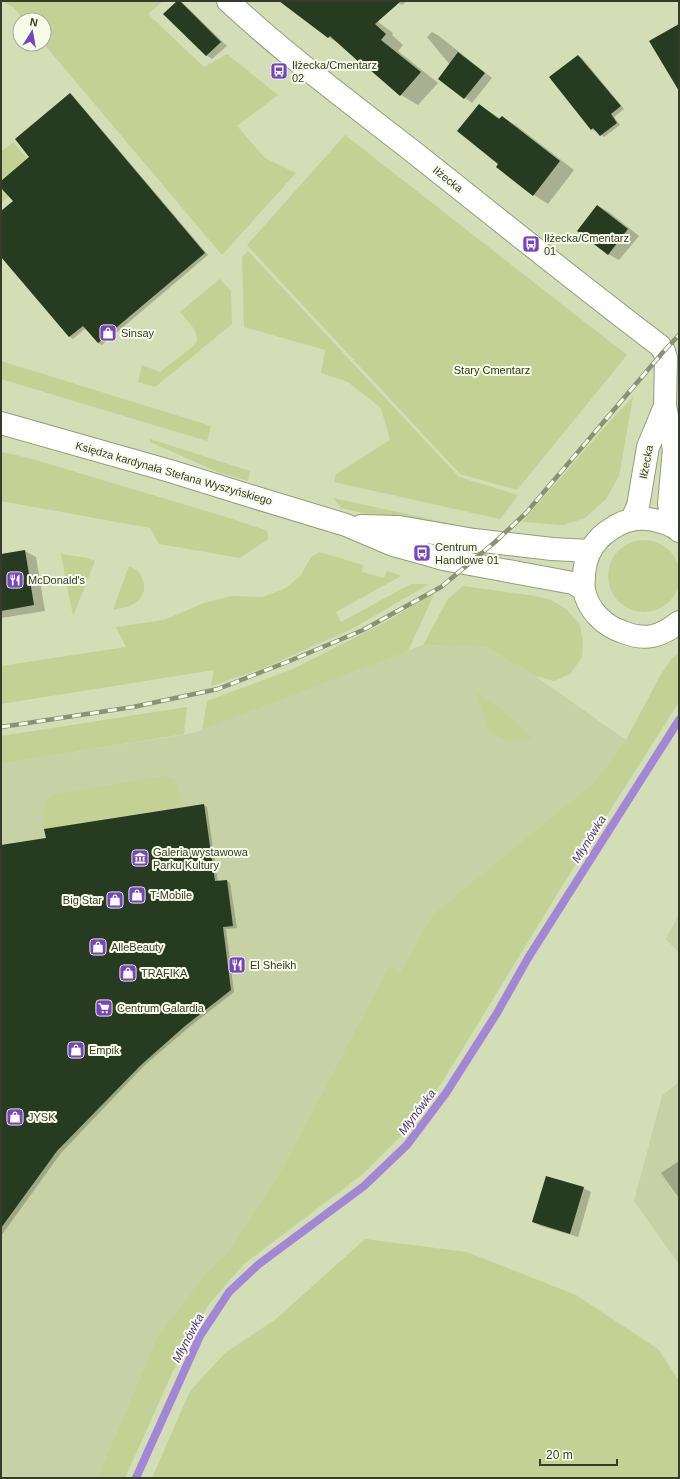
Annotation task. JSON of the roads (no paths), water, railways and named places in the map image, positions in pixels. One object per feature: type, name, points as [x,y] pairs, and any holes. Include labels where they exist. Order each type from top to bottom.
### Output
[{"type":"main road","name":"Iłżecka","points":[[228,1],[254,26],[332,89],[659,345],[672,360],[665,406],[648,447],[638,506],[632,519]]},
{"type":"main road","name":"Iłżecka","points":[[665,406],[674,449],[669,504],[677,529]]},
{"type":"main road","name":"Księdza kardynała Stefana Wyszyńskiego","points":[[1,423],[170,471],[346,525],[393,545],[443,559],[573,583],[583,589]]},
{"type":"main road","points":[[677,529],[663,522],[648,518],[632,519],[617,526],[600,538],[590,551],[585,566],[583,589],[597,616],[612,628],[632,636],[651,638],[679,622]]},
{"type":"main road","name":"Księdza kardynała Stefana Wyszyńskiego","points":[[346,525],[399,527],[474,540],[552,549],[590,551]]},
{"type":"waterway","name":"Młynówka","points":[[136,1478],[200,1336],[229,1292],[259,1264],[364,1186],[407,1145],[446,1093],[497,1013],[528,958],[679,720]]},
{"type":"railway","points":[[1,727],[133,707],[218,689],[363,630],[441,587],[495,542],[526,513],[679,335]]},
{"type":"place","name":"Iłżecka/Cmentarz 02","points":[[279,71]]},
{"type":"place","name":"Iłżecka/Cmentarz 01","points":[[531,244]]},
{"type":"place","name":"Sinsay","points":[[108,333]]},
{"type":"place","name":"Centrum Handlowe 01","points":[[422,553]]},
{"type":"place","name":"McDonald's","points":[[15,580]]},
{"type":"place","name":"Galeria wystawowa Parku Kultury","points":[[140,858]]},
{"type":"place","name":"T-Mobile","points":[[137,895]]},
{"type":"place","name":"Big Star","points":[[115,900]]},
{"type":"place","name":"AlleBeauty","points":[[98,947]]},
{"type":"place","name":"El Sheikh","points":[[237,965]]},
{"type":"place","name":"TRAFIKA","points":[[128,973]]},
{"type":"place","name":"Centrum Galardia","points":[[104,1008]]},
{"type":"place","name":"Empik","points":[[76,1050]]},
{"type":"place","name":"JYSK","points":[[15,1117]]},
{"type":"park label","name":"Stary Cmentarz","points":[[492,370]]}]
